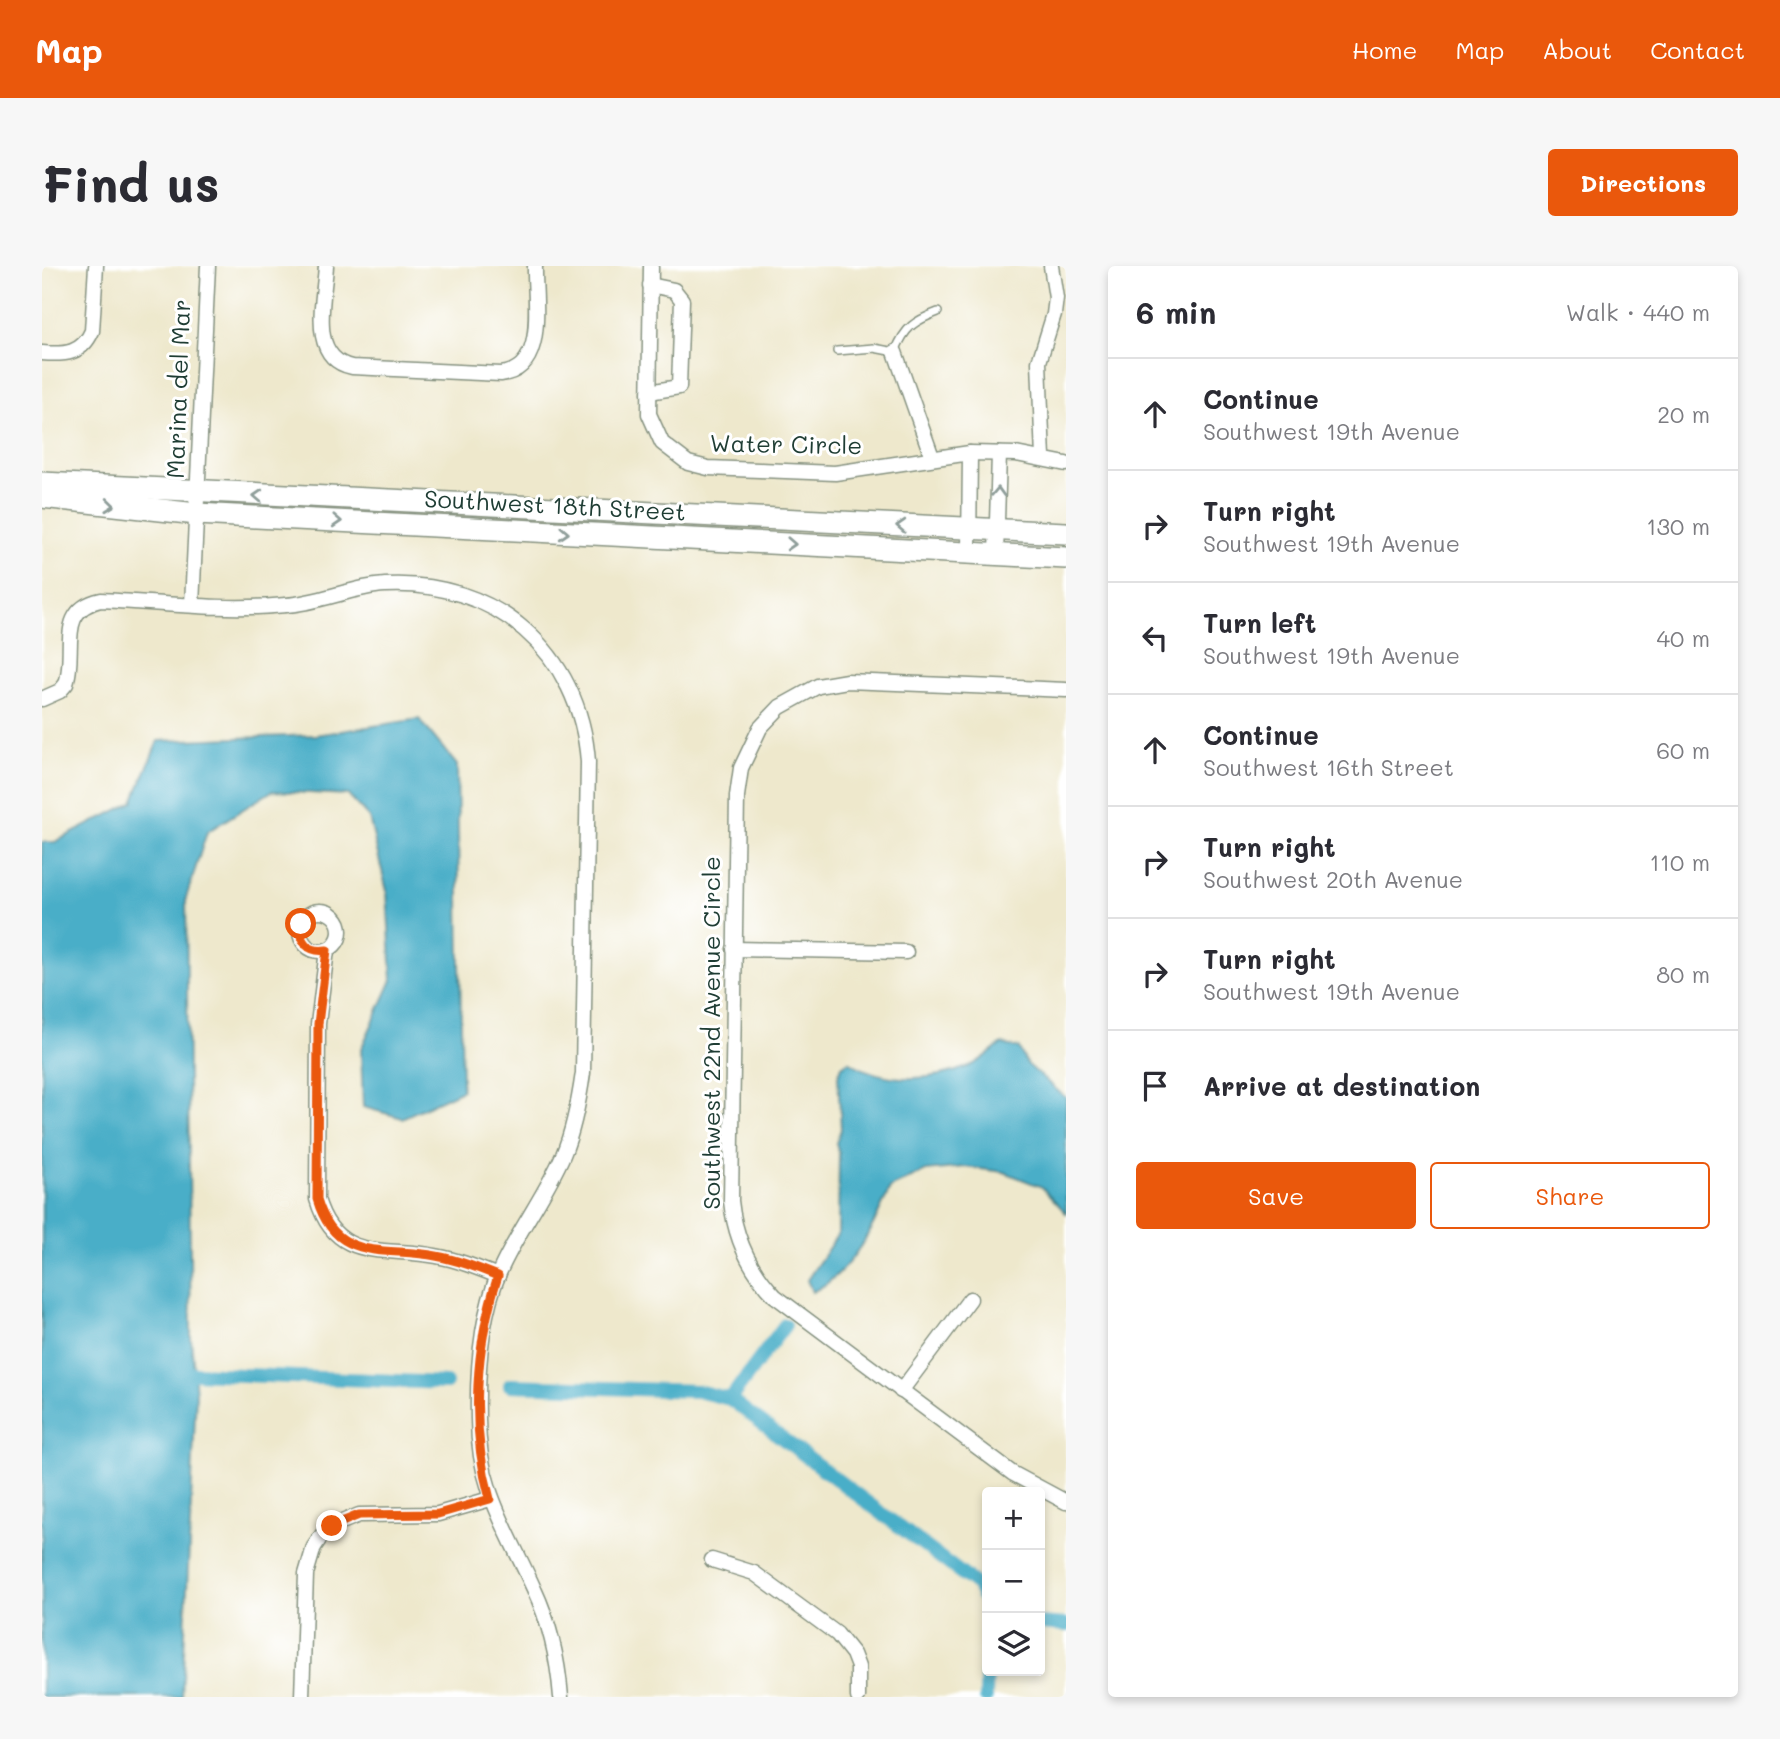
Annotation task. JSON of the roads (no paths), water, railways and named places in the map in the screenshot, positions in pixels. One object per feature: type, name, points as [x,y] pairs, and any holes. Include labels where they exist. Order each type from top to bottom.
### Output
[{"type":"main road","name":"Southwest 18th Street","points":[[42,483],[198,493],[1066,533]]},
{"type":"main road","name":"Southwest 18th Street","points":[[42,497],[197,514],[1066,558]]},
{"type":"street","points":[[42,353],[70,353],[88,340],[92,331],[96,266]]},
{"type":"street","name":"Marina del Mar","points":[[192,605],[208,266]]},
{"type":"street","points":[[326,266],[323,343],[333,360],[352,367],[501,374],[520,368],[532,353],[535,266]]},
{"type":"street","name":"Water Circle","points":[[651,266],[649,414],[656,435],[669,452],[698,466],[835,473],[970,453],[1043,458],[1066,464]]},
{"type":"street","points":[[1043,458],[1039,362],[1056,298],[1051,266]]},
{"type":"street","points":[[649,392],[679,387],[682,300],[674,289],[650,285]]},
{"type":"street","points":[[895,352],[932,457]]},
{"type":"street","points":[[969,553],[970,453]]},
{"type":"street","points":[[996,555],[999,454]]},
{"type":"street","points":[[42,699],[60,691],[66,684],[71,626],[76,613],[87,603],[101,600],[192,605],[289,605],[365,588],[411,584],[464,594],[511,618],[534,638],[554,662],[569,688],[580,716],[588,762],[583,1073],[579,1101],[563,1155],[498,1276],[481,1345],[478,1417],[478,1445],[490,1499],[546,1618],[554,1647],[561,1697]]},
{"type":"street","name":"Southwest 22nd Avenue Circle","points":[[1066,690],[847,681],[805,691],[780,707],[752,740],[738,782],[731,1202],[741,1245],[756,1274],[775,1296],[1012,1473],[1066,1502]]},
{"type":"street","points":[[327,950],[318,1024],[317,1199],[321,1213],[338,1236],[363,1250],[436,1256],[498,1276]]},
{"type":"street","points":[[734,950],[906,952]]},
{"type":"street","points":[[901,1391],[970,1299]]},
{"type":"street","points":[[302,1697],[306,1574],[314,1547],[322,1535],[332,1526],[359,1515],[438,1514],[490,1499]]},
{"type":"street","points":[[712,1560],[754,1573],[846,1643],[858,1667],[858,1697]]},
{"type":"lane","points":[[837,351],[874,348],[895,352],[904,330],[914,321],[938,312]]},
{"type":"water","points":[[419,719],[457,765],[462,1090],[402,1118],[363,1107],[361,1049],[392,980],[387,891],[369,818],[348,795],[272,791],[207,832],[186,898],[191,1338],[196,1394],[182,1697],[42,1697],[42,842],[55,842],[133,802],[158,741],[315,735]]},
{"type":"water","points":[[1002,1044],[1019,1048],[1026,1063],[1066,1098],[1066,1213],[1042,1187],[1004,1172],[965,1167],[926,1171],[890,1188],[860,1248],[838,1274],[812,1292],[807,1280],[838,1234],[839,1153],[836,1143],[841,1129],[838,1076],[842,1066],[849,1061],[877,1074],[924,1078],[970,1066]]},
{"type":"waterway","points":[[730,1399],[785,1325]]},
{"type":"waterway","points":[[194,1373],[446,1383]]},
{"type":"waterway","points":[[510,1385],[697,1391],[730,1399],[978,1586],[982,1594]]},
{"type":"waterway","points":[[1045,1623],[1066,1625]]},
{"type":"waterway","points":[[986,1697],[987,1676]]}]
